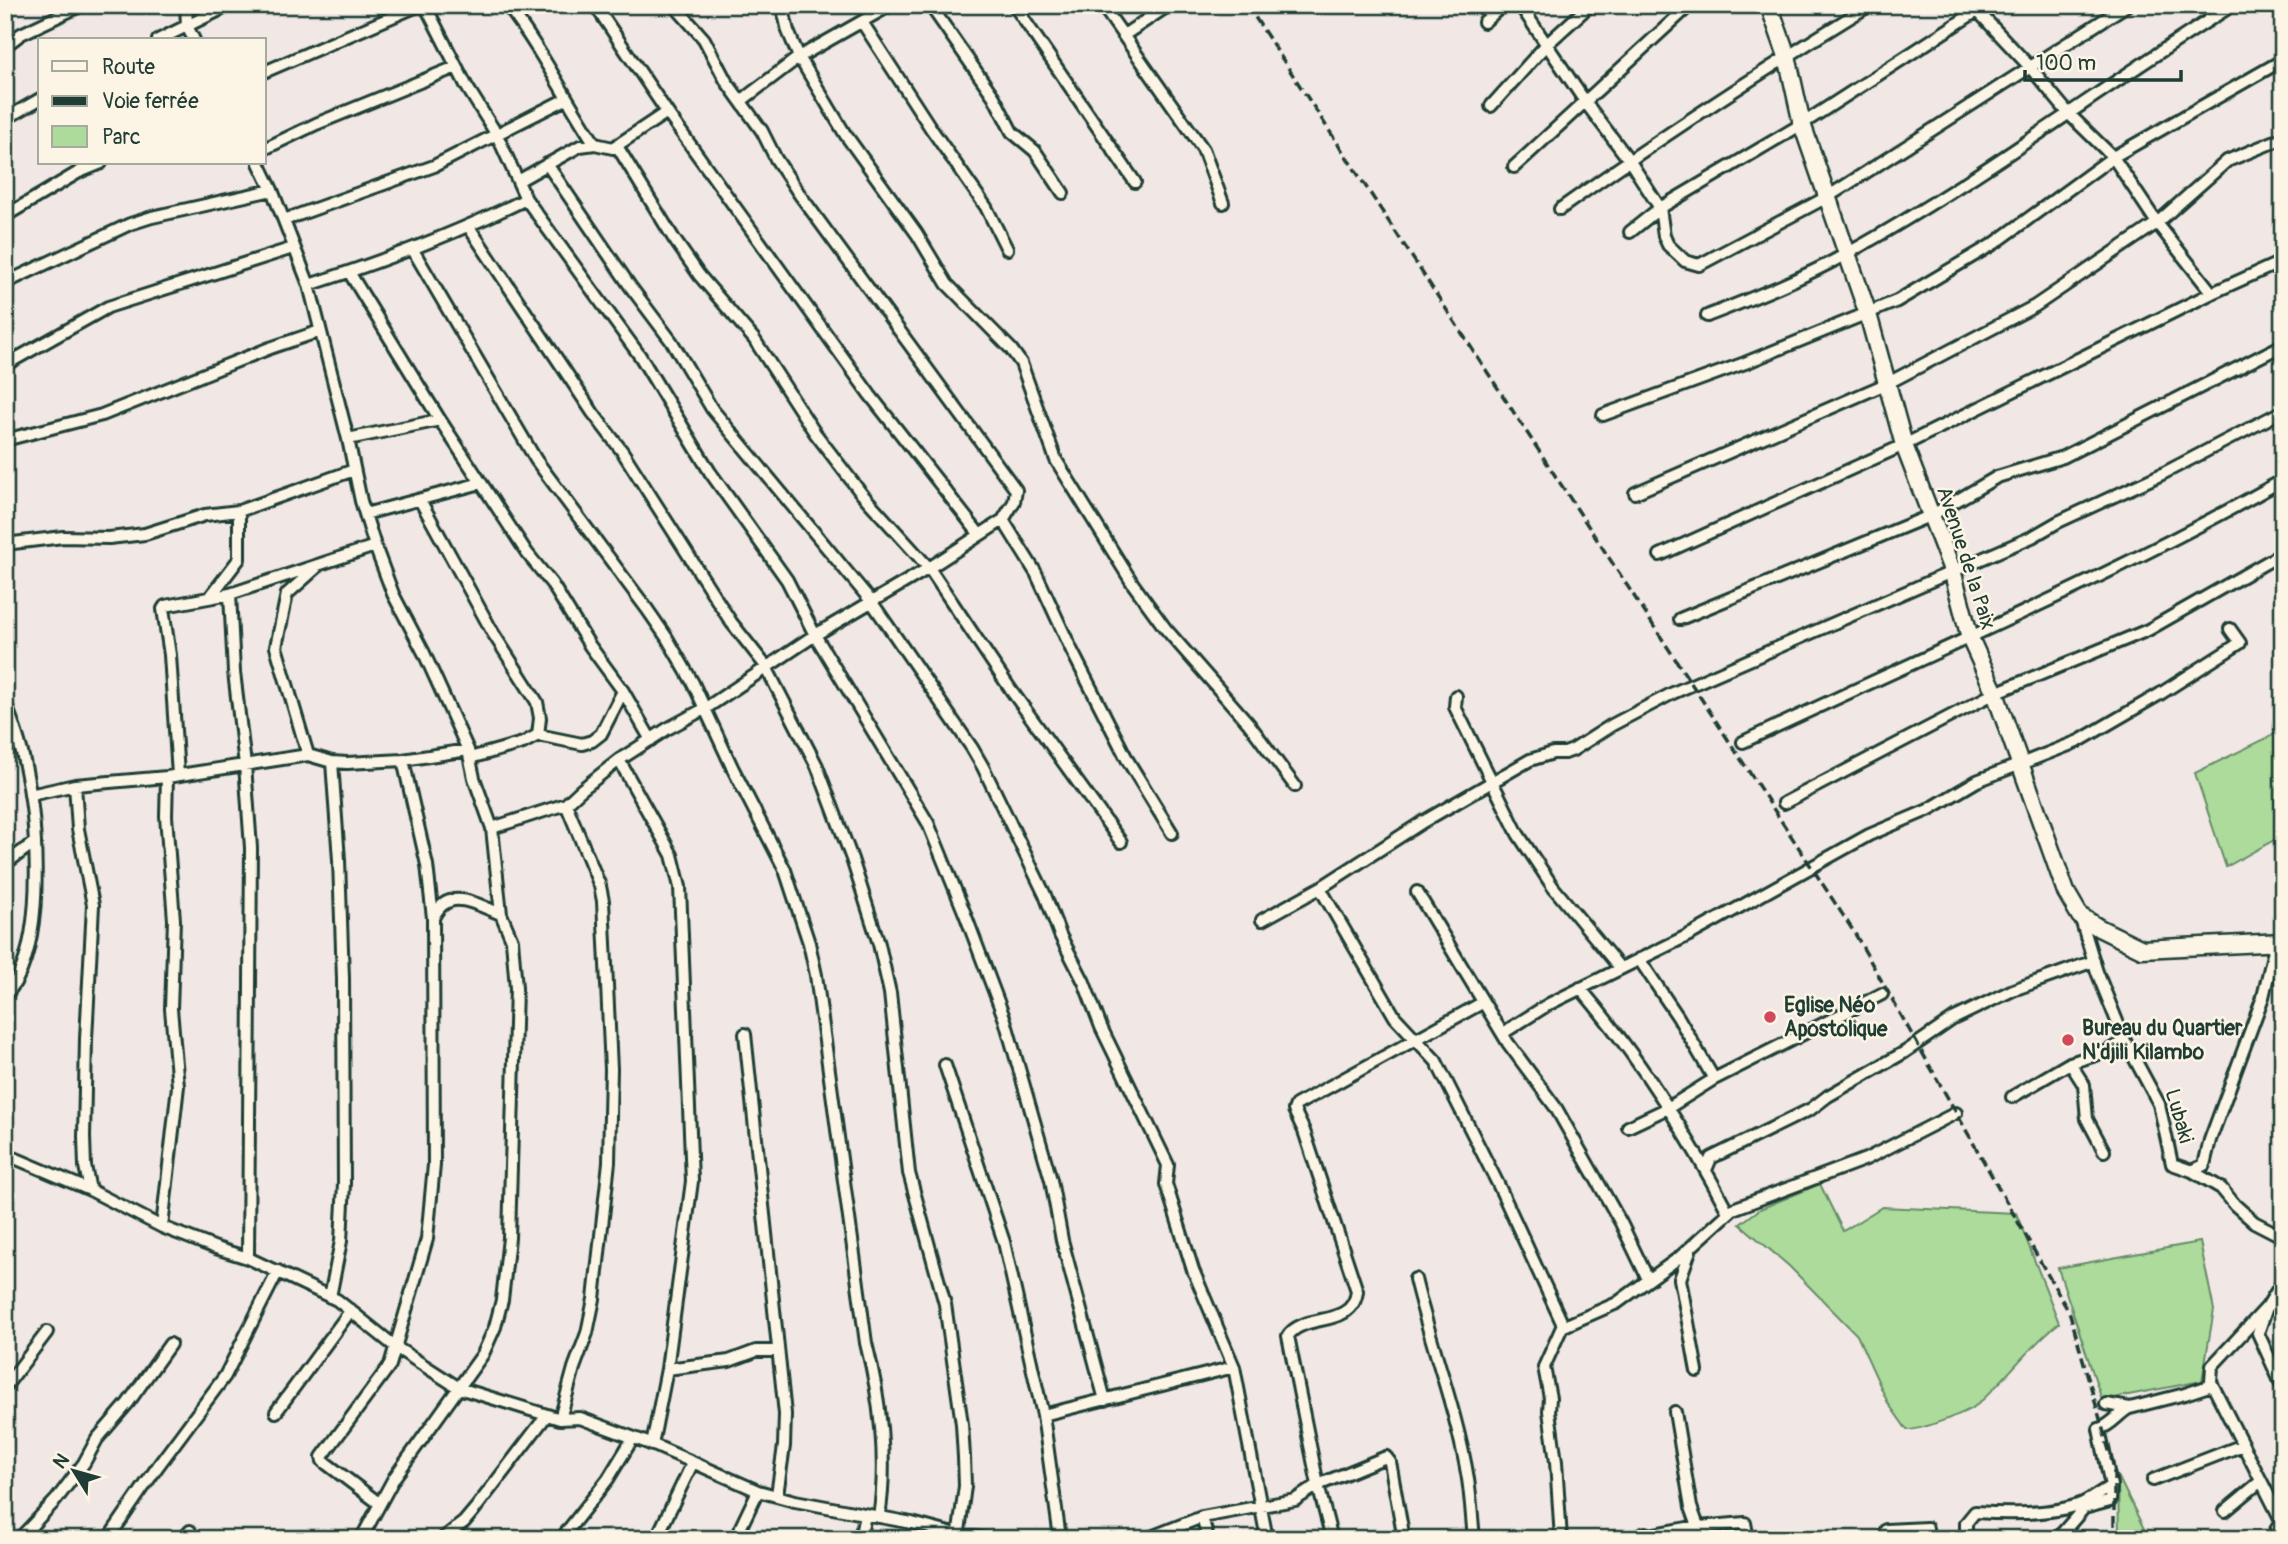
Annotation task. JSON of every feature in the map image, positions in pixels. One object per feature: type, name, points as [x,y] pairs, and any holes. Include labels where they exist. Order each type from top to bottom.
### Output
[{"type":"street","points":[[5,46],[21,34],[82,5]]},
{"type":"street","points":[[186,5],[187,26],[193,38]]},
{"type":"street","points":[[163,38],[230,5]]},
{"type":"street","points":[[266,71],[422,5],[497,135],[526,199],[640,356],[710,472],[787,580],[815,635],[928,823],[965,914],[1005,1020],[1033,1115],[1051,1180],[1064,1248],[1105,1400]]},
{"type":"street","points":[[507,5],[538,48],[595,144]]},
{"type":"street","points":[[594,5],[667,112],[870,395],[980,535]]},
{"type":"street","points":[[492,828],[566,804],[619,760],[706,708],[815,635],[929,568],[1003,520],[1014,502],[1016,490],[806,205],[776,159],[762,131],[726,80],[704,39],[674,5]]},
{"type":"street","points":[[782,5],[788,31],[799,57],[845,134],[917,234],[947,284],[1011,349],[1021,363],[1056,460],[1140,596],[1249,724],[1295,786]]},
{"type":"street","points":[[741,101],[799,57],[891,5]]},
{"type":"street","points":[[930,5],[994,97],[1007,125],[1035,151],[1063,193]]},
{"type":"street","points":[[1014,5],[1135,182]]},
{"type":"street","points":[[1102,5],[1203,149],[1223,203]]},
{"type":"street","points":[[1124,36],[1169,5]]},
{"type":"street","points":[[1484,22],[1503,5]]},
{"type":"street","points":[[1520,5],[1660,208],[1668,245],[1685,261],[1699,265],[1829,196],[2127,5]]},
{"type":"street","points":[[1491,106],[1546,45],[1590,5]]},
{"type":"street","points":[[1514,167],[1690,5]]},
{"type":"street","name":"Avenue de la Paix","points":[[1769,5],[1787,56],[1802,124],[1868,314],[1904,445],[1952,570],[1970,638],[1995,693],[2066,892],[2080,916]]},
{"type":"street","points":[[1560,209],[1787,56],[1870,5]]},
{"type":"street","points":[[1707,316],[1758,296],[1847,254],[2014,151],[2233,5]]},
{"type":"street","points":[[1630,232],[1660,208],[1802,124],[1979,7],[2069,114],[2113,158],[2157,223],[2212,293]]},
{"type":"street","points":[[862,22],[986,207],[1007,249]]},
{"type":"street","points":[[1603,415],[1745,363],[1898,301],[1995,243],[2113,158],[2283,60]]},
{"type":"street","points":[[266,148],[316,124],[456,67]]},
{"type":"street","points":[[285,220],[434,166],[566,99]]},
{"type":"street","points":[[5,119],[38,100]]},
{"type":"street","points":[[518,181],[580,146],[617,146],[667,112]]},
{"type":"street","points":[[1635,493],[1888,383],[2035,306],[2157,223],[2227,161],[2283,138]]},
{"type":"street","points":[[617,146],[698,275],[754,339],[815,433],[861,494],[929,568],[1025,710],[1121,842]]},
{"type":"street","points":[[5,216],[79,172],[99,164]]},
{"type":"street","points":[[259,164],[285,220],[293,248],[309,285],[375,546],[393,594],[424,653],[469,754],[474,778],[492,828],[501,914],[512,940],[516,988],[509,1238],[502,1300],[495,1327],[483,1354],[394,1478],[361,1539]]},
{"type":"street","points":[[547,164],[630,286],[672,342],[712,409],[871,601],[972,748],[1045,895],[1101,1027],[1168,1164],[1166,1184],[1193,1270],[1234,1367],[1267,1539]]},
{"type":"street","points":[[5,283],[130,224],[272,190]]},
{"type":"street","points":[[309,285],[469,228],[526,199]]},
{"type":"street","points":[[469,228],[593,413],[622,451],[731,622],[767,668],[817,766],[860,883],[879,944],[890,993],[909,1173],[945,1304],[962,1424],[965,1486],[957,1537]]},
{"type":"street","points":[[5,365],[108,307],[293,248]]},
{"type":"street","points":[[413,250],[536,460],[667,638],[706,708],[733,769],[785,870],[809,943],[816,975],[866,1343],[877,1383],[884,1486],[879,1517]]},
{"type":"street","points":[[1660,555],[1904,445],[2212,293],[2283,261]]},
{"type":"street","points":[[349,272],[440,420],[623,691],[651,740]]},
{"type":"street","points":[[5,440],[102,415],[270,348],[320,331]]},
{"type":"street","points":[[1680,619],[1932,516],[1997,477],[2063,457],[2283,345]]},
{"type":"street","points":[[1262,920],[1320,888],[1421,823],[1530,760],[1573,750],[1612,725],[1673,693],[2032,537],[2283,411]]},
{"type":"street","points":[[348,439],[440,420]]},
{"type":"street","points":[[5,544],[63,537],[121,537],[164,529],[205,515],[239,511],[354,470]]},
{"type":"street","points":[[1743,742],[2059,597],[2283,480]]},
{"type":"street","points":[[365,514],[481,483]]},
{"type":"street","points":[[420,500],[493,633],[537,702],[540,718],[538,735]]},
{"type":"street","points":[[210,597],[239,559],[239,511]]},
{"type":"street","points":[[1003,520],[1036,573],[1128,761],[1172,833]]},
{"type":"street","points":[[162,1227],[178,1086],[171,1009],[174,920],[166,816],[173,776],[170,655],[163,609],[168,604],[230,594],[375,546]]},
{"type":"street","points":[[1784,803],[1995,693],[2148,630],[2283,553]]},
{"type":"street","points":[[308,755],[276,647],[287,594],[320,564]]},
{"type":"street","points":[[230,594],[234,673],[246,765],[251,848],[248,1258]]},
{"type":"street","points":[[1503,1033],[1533,1013],[1693,933],[1869,835],[1928,810],[1977,780],[2079,741],[2240,643],[2230,629]]},
{"type":"street","points":[[30,795],[75,785],[173,776],[308,755],[332,762],[403,760],[469,754],[523,743],[538,735],[582,744],[601,734],[623,691]]},
{"type":"street","points":[[1456,696],[1455,707],[1518,834],[1553,887],[1620,968]]},
{"type":"street","points":[[5,701],[23,757],[35,842],[35,896],[31,936],[18,978],[5,996]]},
{"type":"street","points":[[380,1504],[323,1461],[322,1457],[390,1365],[427,1239],[434,1166],[433,918],[426,865],[403,760]]},
{"type":"street","points":[[619,760],[664,838],[672,855],[680,887],[692,1181],[667,1370],[652,1445]]},
{"type":"street","points":[[330,1297],[341,1241],[344,1184],[343,979],[332,762]]},
{"type":"street","points":[[75,785],[78,829],[93,905],[84,1138],[85,1166],[90,1190]]},
{"type":"street","points":[[561,1419],[574,1368],[587,1333],[594,1299],[609,1162],[611,1069],[603,901],[600,886],[566,804]]},
{"type":"street","points":[[5,864],[35,842]]},
{"type":"street","points":[[1320,888],[1395,1017],[1436,1061],[1535,1261],[1563,1325]]},
{"type":"street","points":[[1416,892],[1508,1044],[1556,1108],[1621,1223],[1648,1279]]},
{"type":"street","points":[[433,918],[437,909],[458,899],[501,914]]},
{"type":"street","points":[[2080,916],[2142,949],[2279,942],[2263,997],[2210,1140],[2204,1166],[2192,1171]]},
{"type":"street","name":"Lubaki","points":[[2080,916],[2125,1041],[2159,1104],[2172,1164],[2192,1171],[2221,1188],[2254,1222],[2283,1237]]},
{"type":"street","points":[[1639,959],[1678,1017],[1714,1079]]},
{"type":"street","points":[[1706,1170],[1711,1158],[1811,1109],[1828,1096],[1905,1052],[1953,1019],[2013,990],[2094,961]]},
{"type":"street","points":[[1580,988],[1616,1029],[1706,1170],[1728,1212]]},
{"type":"street","points":[[1628,1127],[1668,1108],[1714,1079],[1882,994]]},
{"type":"street","points":[[1332,1539],[1318,1485],[1288,1336],[1293,1329],[1341,1314],[1353,1304],[1357,1291],[1294,1110],[1296,1105],[1482,1003]]},
{"type":"street","points":[[745,1034],[774,1292],[786,1432],[776,1495]]},
{"type":"street","points":[[2012,1097],[2070,1063],[2108,1051],[2125,1041]]},
{"type":"street","points":[[2070,1063],[2084,1085],[2086,1117],[2104,1151]]},
{"type":"street","points":[[945,1065],[1003,1242],[1043,1415],[1060,1538],[1051,1539]]},
{"type":"street","points":[[1561,1539],[1550,1398],[1544,1367],[1563,1325],[1618,1303],[1690,1249],[1728,1212],[1867,1159],[1956,1113]]},
{"type":"street","points":[[5,1154],[90,1190],[162,1227],[278,1270],[351,1310],[397,1348],[459,1388],[561,1419],[580,1418],[652,1445],[758,1491],[957,1537],[989,1539]]},
{"type":"street","points":[[1690,1249],[1680,1279],[1697,1371]]},
{"type":"street","points":[[108,1539],[225,1376],[278,1270]]},
{"type":"street","points":[[1415,1279],[1449,1398],[1468,1478],[1474,1539]]},
{"type":"street","points":[[2272,1539],[2281,1517],[2212,1385],[2212,1366],[2267,1307],[2282,1283]]},
{"type":"street","points":[[2267,1307],[2258,1333],[2283,1388]]},
{"type":"street","points":[[276,1412],[351,1310]]},
{"type":"street","points":[[5,1387],[47,1332]]},
{"type":"street","points":[[19,1539],[56,1500],[84,1463],[97,1439],[128,1403],[170,1344]]},
{"type":"street","points":[[667,1370],[729,1361],[756,1351],[777,1351]]},
{"type":"street","points":[[1043,1415],[1234,1367]]},
{"type":"street","points":[[2057,1539],[2084,1508],[2110,1501],[2111,1486],[2099,1429],[2129,1408],[2185,1395],[2212,1385]]},
{"type":"street","points":[[2106,1404],[2129,1408]]},
{"type":"street","points":[[1675,1412],[1691,1507],[1699,1529]]},
{"type":"street","points":[[442,1539],[464,1522],[547,1415]]},
{"type":"street","points":[[561,1539],[608,1479],[633,1438]]},
{"type":"street","points":[[2153,1480],[2243,1445]]},
{"type":"street","points":[[1146,1539],[1202,1517],[1295,1500],[1318,1485],[1388,1458],[1404,1539]]},
{"type":"street","points":[[656,1539],[692,1464]]},
{"type":"street","points":[[2225,1511],[2261,1481]]},
{"type":"street","points":[[1966,1539],[1966,1522],[1975,1512],[2001,1514],[2063,1509],[2082,1503],[2111,1486]]},
{"type":"street","points":[[735,1539],[758,1491]]},
{"type":"street","points":[[860,1539],[865,1515]]},
{"type":"street","points":[[1202,1517],[1208,1539]]},
{"type":"street","points":[[1631,1539],[1645,1533],[1648,1535],[1687,1528],[1745,1523],[1748,1539]]},
{"type":"street","points":[[1883,1539],[1886,1530],[1927,1528],[1927,1539]]},
{"type":"green space","points":[[2283,730],[2283,835],[2226,867],[2195,773]]},
{"type":"green space","points":[[1820,1184],[1843,1231],[1882,1207],[2016,1213],[2059,1323],[2037,1342],[1978,1404],[1944,1420],[1907,1430],[1888,1403],[1857,1335],[1789,1266],[1740,1224],[1760,1209]]},
{"type":"green space","points":[[2200,1242],[2214,1310],[2202,1381],[2102,1400],[2058,1268]]},
{"type":"green space","points":[[2118,1476],[2149,1539],[2119,1539]]},
{"type":"railway","points":[[1247,5],[1854,932],[2070,1314],[2114,1468],[2114,1539]]},
{"type":"place","name":"Eglise Néo Apostolique","points":[[1770,1017]]},
{"type":"place","name":"Bureau du Quartier N'djili Kilambo","points":[[2068,1040]]}]
